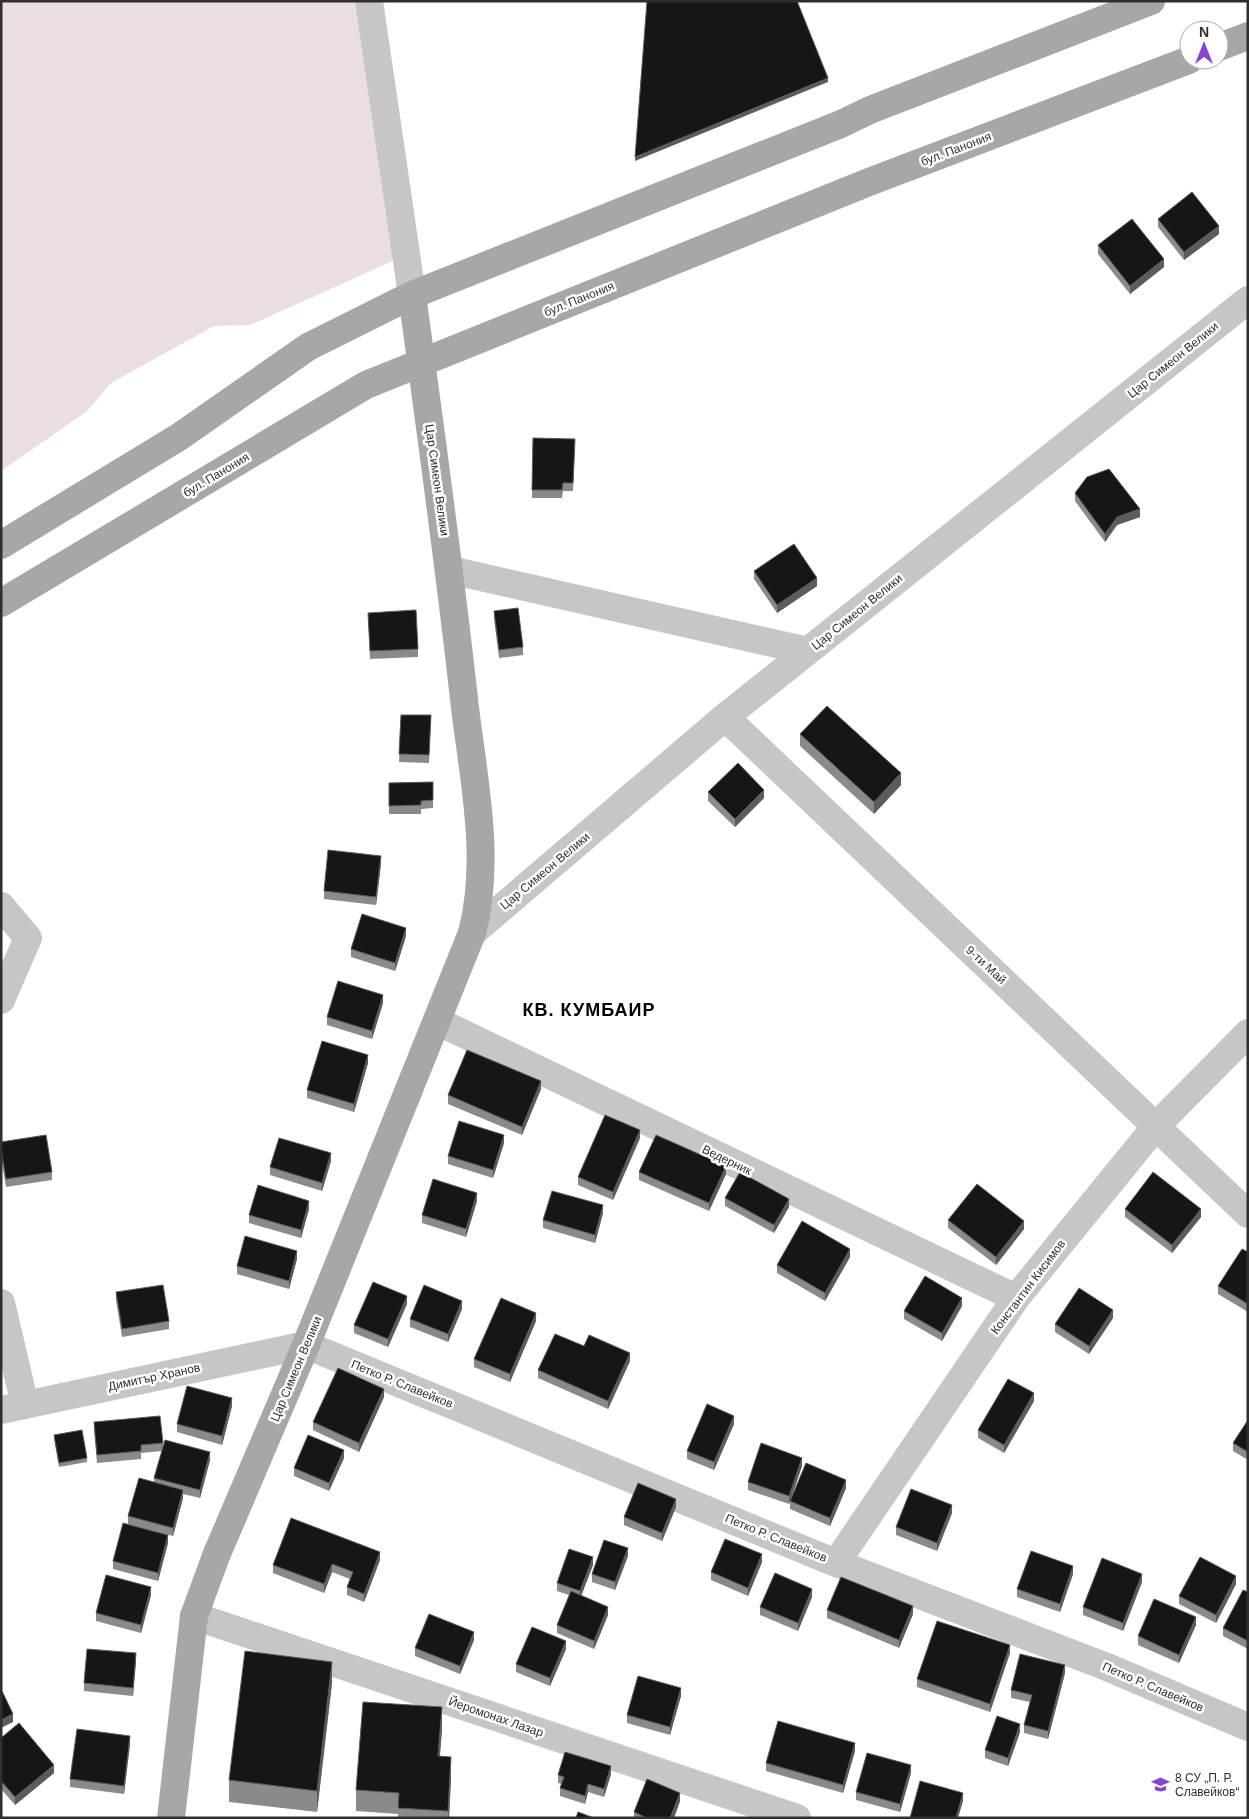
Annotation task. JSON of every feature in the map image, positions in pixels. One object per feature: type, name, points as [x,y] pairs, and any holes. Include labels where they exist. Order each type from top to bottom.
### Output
[{"type":"main road","points":[[1,544],[179,437],[308,347],[412,295],[841,124],[870,110],[1151,1]]},
{"type":"main road","points":[[1229,44],[1248,36]]},
{"type":"main road","name":"бул. Панония","points":[[1,603],[366,385],[869,182],[1179,64]]},
{"type":"main road","name":"Цар Симеон Велики","points":[[171,1818],[194,1616],[216,1556],[306,1345],[437,1021],[472,933],[480,905],[479,832],[450,570],[412,295]]},
{"type":"street","points":[[369,1],[412,295]]},
{"type":"street","name":"Цар Симеон Велики","points":[[472,933],[725,718],[1248,300]]},
{"type":"street","points":[[450,570],[808,651]]},
{"type":"street","name":"9-ти Май","points":[[725,718],[1248,1214]]},
{"type":"street","points":[[1,906],[28,938],[1,1000]]},
{"type":"street","name":"Ведерник","points":[[437,1021],[1016,1298]]},
{"type":"street","name":"Константин Кисимов","points":[[836,1563],[1016,1298],[1156,1126],[1248,1033]]},
{"type":"street","points":[[1,1303],[13,1407]]},
{"type":"street","name":"Димитър Хранов","points":[[13,1407],[306,1345]]},
{"type":"street","name":"Петко Р. Славейков","points":[[306,1345],[836,1563],[1107,1667],[1248,1727]]},
{"type":"street","name":"Йеромонах Лазар","points":[[194,1616],[797,1818]]},
{"type":"shaded area","points":[[1,1],[369,1],[406,255],[250,325],[214,326],[111,383],[86,412],[1,471]]},
{"type":"building","points":[[647,1],[797,1],[828,78],[635,157]]},
{"type":"building","points":[[1192,192],[1219,226],[1184,252],[1158,219]]},
{"type":"building","points":[[1132,219],[1164,259],[1130,286],[1098,245]]},
{"type":"building","points":[[533,438],[575,439],[573,483],[563,483],[562,490],[532,490]]},
{"type":"building","points":[[1109,469],[1140,509],[1117,517],[1105,534],[1075,493],[1087,477]]},
{"type":"building","points":[[794,544],[817,578],[777,605],[754,571]]},
{"type":"building","points":[[518,608],[523,647],[499,650],[494,611]]},
{"type":"building","points":[[416,610],[418,649],[370,651],[368,613]]},
{"type":"building","points":[[827,706],[901,773],[874,802],[800,734]]},
{"type":"building","points":[[401,715],[431,715],[429,755],[399,754]]},
{"type":"building","points":[[738,763],[764,790],[735,819],[708,792]]},
{"type":"building","points":[[433,782],[433,800],[421,801],[421,805],[389,806],[389,783]]},
{"type":"building","points":[[328,850],[381,856],[376,897],[324,891]]},
{"type":"building","points":[[362,914],[406,928],[395,963],[351,949]]},
{"type":"building","points":[[338,981],[383,995],[372,1031],[327,1017]]},
{"type":"building","points":[[322,1041],[368,1055],[354,1104],[307,1090]]},
{"type":"building","points":[[467,1050],[541,1081],[522,1127],[448,1095]]},
{"type":"building","points":[[605,1115],[640,1130],[613,1192],[578,1177]]},
{"type":"building","points":[[459,1121],[504,1135],[493,1170],[448,1156]]},
{"type":"building","points":[[46,1135],[52,1172],[6,1179],[1,1142]]},
{"type":"building","points":[[656,1135],[726,1166],[709,1203],[639,1172]]},
{"type":"building","points":[[279,1138],[331,1153],[322,1183],[270,1167]]},
{"type":"building","points":[[740,1172],[789,1199],[774,1225],[725,1198]]},
{"type":"building","points":[[1153,1172],[1201,1209],[1172,1245],[1125,1209]]},
{"type":"building","points":[[433,1179],[477,1193],[466,1229],[422,1215]]},
{"type":"building","points":[[977,1184],[1024,1221],[996,1257],[948,1220]]},
{"type":"building","points":[[258,1185],[309,1201],[301,1230],[249,1215]]},
{"type":"building","points":[[552,1191],[603,1205],[595,1235],[543,1220]]},
{"type":"building","points":[[802,1221],[850,1249],[825,1293],[777,1265]]},
{"type":"building","points":[[245,1236],[297,1251],[289,1281],[237,1266]]},
{"type":"building","points":[[1242,1249],[1248,1252],[1248,1304],[1218,1286]]},
{"type":"building","points":[[925,1276],[962,1298],[942,1333],[904,1311]]},
{"type":"building","points":[[373,1282],[407,1296],[388,1339],[354,1325]]},
{"type":"building","points":[[163,1285],[169,1321],[122,1329],[116,1292]]},
{"type":"building","points":[[424,1285],[462,1301],[448,1334],[410,1319]]},
{"type":"building","points":[[1079,1288],[1113,1310],[1089,1346],[1055,1324]]},
{"type":"building","points":[[501,1298],[536,1313],[510,1374],[474,1359]]},
{"type":"building","points":[[555,1334],[584,1346],[589,1335],[630,1353],[608,1401],[538,1370]]},
{"type":"building","points":[[338,1368],[384,1389],[359,1443],[313,1422]]},
{"type":"building","points":[[1008,1379],[1034,1393],[1004,1445],[978,1430]]},
{"type":"building","points":[[187,1386],[232,1398],[222,1436],[177,1424]]},
{"type":"building","points":[[707,1404],[734,1416],[714,1462],[687,1451]]},
{"type":"building","points":[[160,1416],[163,1443],[141,1445],[141,1451],[97,1455],[94,1422]]},
{"type":"building","points":[[1248,1420],[1248,1452],[1233,1443]]},
{"type":"building","points":[[82,1430],[87,1458],[59,1463],[54,1435]]},
{"type":"building","points":[[308,1435],[344,1450],[329,1483],[294,1468]]},
{"type":"building","points":[[165,1440],[210,1452],[200,1490],[154,1478]]},
{"type":"building","points":[[761,1443],[802,1458],[789,1496],[748,1482]]},
{"type":"building","points":[[806,1463],[846,1480],[830,1518],[790,1501]]},
{"type":"building","points":[[139,1478],[183,1490],[173,1528],[128,1516]]},
{"type":"building","points":[[638,1483],[676,1499],[662,1533],[624,1517]]},
{"type":"building","points":[[911,1489],[952,1505],[937,1543],[896,1527]]},
{"type":"building","points":[[291,1518],[380,1552],[364,1594],[347,1587],[353,1572],[332,1564],[324,1584],[273,1565]]},
{"type":"building","points":[[123,1523],[168,1535],[158,1573],[113,1561]]},
{"type":"building","points":[[725,1539],[762,1554],[748,1588],[711,1572]]},
{"type":"building","points":[[604,1540],[628,1548],[615,1582],[592,1574]]},
{"type":"building","points":[[569,1549],[593,1557],[580,1591],[557,1583]]},
{"type":"building","points":[[1031,1551],[1073,1566],[1060,1604],[1017,1589]]},
{"type":"building","points":[[1200,1557],[1236,1576],[1216,1615],[1179,1596]]},
{"type":"building","points":[[1102,1558],[1142,1574],[1123,1623],[1083,1607]]},
{"type":"building","points":[[775,1573],[812,1589],[798,1623],[760,1607]]},
{"type":"building","points":[[106,1575],[151,1587],[141,1625],[96,1613]]},
{"type":"building","points":[[841,1577],[913,1606],[899,1640],[827,1610]]},
{"type":"building","points":[[1243,1590],[1248,1592],[1248,1641],[1223,1628]]},
{"type":"building","points":[[571,1591],[608,1607],[594,1641],[557,1625]]},
{"type":"building","points":[[1154,1599],[1196,1617],[1179,1655],[1138,1636]]},
{"type":"building","points":[[429,1614],[474,1632],[460,1666],[415,1648]]},
{"type":"building","points":[[937,1621],[1010,1645],[990,1704],[917,1679]]},
{"type":"building","points":[[532,1627],[566,1641],[550,1678],[516,1664]]},
{"type":"building","points":[[87,1649],[136,1653],[133,1688],[84,1683]]},
{"type":"building","points":[[245,1651],[332,1662],[317,1791],[229,1780]]},
{"type":"building","points":[[1020,1654],[1065,1665],[1048,1731],[1024,1725],[1032,1695],[1011,1690]]},
{"type":"building","points":[[638,1676],[681,1688],[670,1727],[627,1715]]},
{"type":"building","points":[[1,1689],[13,1714],[1,1720]]},
{"type":"building","points":[[363,1702],[442,1707],[438,1756],[451,1757],[448,1811],[398,1808],[399,1793],[356,1790]]},
{"type":"building","points":[[997,1716],[1020,1724],[1008,1758],[985,1750]]},
{"type":"building","points":[[778,1721],[855,1743],[843,1785],[766,1763]]},
{"type":"building","points":[[19,1723],[54,1765],[15,1797],[1,1781],[1,1738]]},
{"type":"building","points":[[77,1729],[130,1736],[124,1786],[70,1779]]},
{"type":"building","points":[[565,1752],[611,1766],[604,1789],[588,1784],[585,1796],[560,1788],[564,1777],[558,1775]]},
{"type":"building","points":[[867,1753],[911,1765],[900,1804],[856,1792]]},
{"type":"building","points":[[647,1779],[680,1793],[670,1818],[647,1818],[634,1812]]},
{"type":"building","points":[[920,1781],[963,1793],[956,1818],[910,1818]]},
{"type":"building","points":[[578,1812],[594,1818],[576,1818]]},
{"type":"place","name":"8 СУ „П. Р. Славейков“","points":[[1161,1785]]},
{"type":"district","name":"КВ. КУМБАИР","points":[[589,1010]]}]
